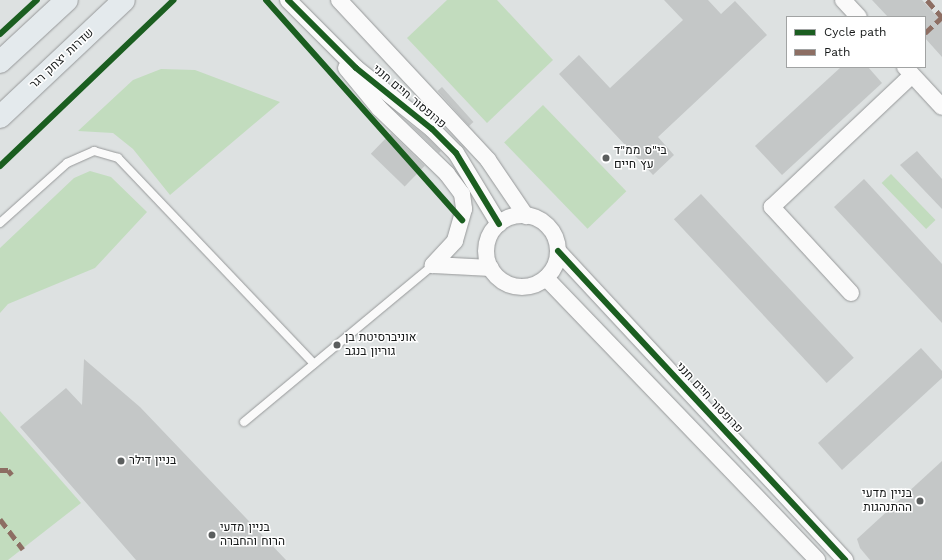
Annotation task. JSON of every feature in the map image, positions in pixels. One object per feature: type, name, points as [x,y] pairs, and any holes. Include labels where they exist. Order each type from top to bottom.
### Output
[{"type":"main road","points":[[0,62],[67,0]]},
{"type":"main road","name":"שדרות יצחק רגר","points":[[0,117],[124,0]]},
{"type":"street","name":"פרופסור חיים חנני","points":[[288,0],[321,35],[432,129],[456,153],[499,224]]},
{"type":"street","name":"פרופסור חיים חנני","points":[[339,0],[488,160],[526,216]]},
{"type":"street","points":[[843,0],[857,16]]},
{"type":"street","points":[[321,35],[380,108],[447,174],[462,194],[464,209],[455,241],[433,265]]},
{"type":"street","points":[[852,294],[772,207],[908,71],[942,107]]},
{"type":"street","points":[[526,216],[536,218],[552,232],[558,251],[556,263],[546,278],[531,286],[519,287],[498,277],[491,268],[486,257],[487,244],[499,224],[513,217],[526,216]]},
{"type":"street","name":"פרופסור חיים חנני","points":[[558,251],[845,560]]},
{"type":"street","points":[[433,265],[491,268]]},
{"type":"street","points":[[546,278],[817,560]]},
{"type":"lane","points":[[0,223],[67,163],[94,151],[118,158],[314,364]]},
{"type":"lane","points":[[244,422],[433,265]]},
{"type":"green space","points":[[447,0],[497,0],[553,60],[487,123],[407,38]]},
{"type":"green space","points":[[161,69],[195,70],[280,102],[170,195],[133,149],[113,133],[78,131],[133,80]]},
{"type":"green space","points":[[543,105],[626,191],[588,229],[504,143]]},
{"type":"green space","points":[[90,171],[111,177],[147,212],[95,268],[8,304],[0,313],[0,248],[74,178]]},
{"type":"green space","points":[[891,174],[935,220],[926,229],[882,183]]},
{"type":"green space","points":[[0,411],[81,503],[8,560],[0,560]]},
{"type":"building","points":[[664,0],[708,0],[721,14],[735,1],[767,35],[658,137],[674,155],[653,175],[559,74],[579,55],[610,88],[683,20]]},
{"type":"building","points":[[872,0],[922,0],[942,22],[942,57],[926,39],[926,16],[887,16]]},
{"type":"building","points":[[840,68],[869,68],[882,83],[782,175],[755,146]]},
{"type":"building","points":[[442,87],[473,122],[469,126],[438,91]]},
{"type":"building","points":[[405,120],[426,136],[441,151],[439,153]]},
{"type":"building","points":[[391,133],[425,166],[405,187],[371,154]]},
{"type":"building","points":[[917,151],[942,179],[942,209],[900,165]]},
{"type":"building","points":[[864,179],[942,264],[942,323],[834,207]]},
{"type":"building","points":[[701,194],[854,358],[827,383],[674,219]]},
{"type":"building","points":[[921,348],[942,371],[942,378],[842,470],[818,443]]},
{"type":"building","name":"בניין דילר","points":[[84,359],[140,407],[286,560],[136,560],[20,427],[66,388],[82,405]]},
{"type":"building","name":"בניין מדעי ההתנהגות","points":[[942,461],[942,560],[870,560],[860,548],[857,539]]},
{"type":"marked path","points":[[927,0],[942,17]]},
{"type":"marked path","points":[[926,32],[942,17]]},
{"type":"marked path","points":[[0,470],[8,470],[12,475]]},
{"type":"marked path","points":[[0,519],[23,549]]},
{"type":"cycle path","points":[[0,34],[37,0]]},
{"type":"cycle path","points":[[0,166],[174,0]]},
{"type":"cycle path","points":[[266,0],[462,220]]},
{"type":"cycle path","points":[[288,0],[356,68],[432,129],[456,153],[499,224]]},
{"type":"cycle path","points":[[558,251],[845,560]]},
{"type":"place","name":"בי\"ס ממ\"ד עץ חיים","points":[[606,158]]},
{"type":"place","name":"אוניברסיטת בן גוריון בנגב","points":[[337,345]]},
{"type":"place","name":"בניין דילר","points":[[121,461]]},
{"type":"place","name":"בניין מדעי ההתנהגות","points":[[920,501]]},
{"type":"place","name":"בניין מדעי הרוח והחברה","points":[[212,535]]}]
